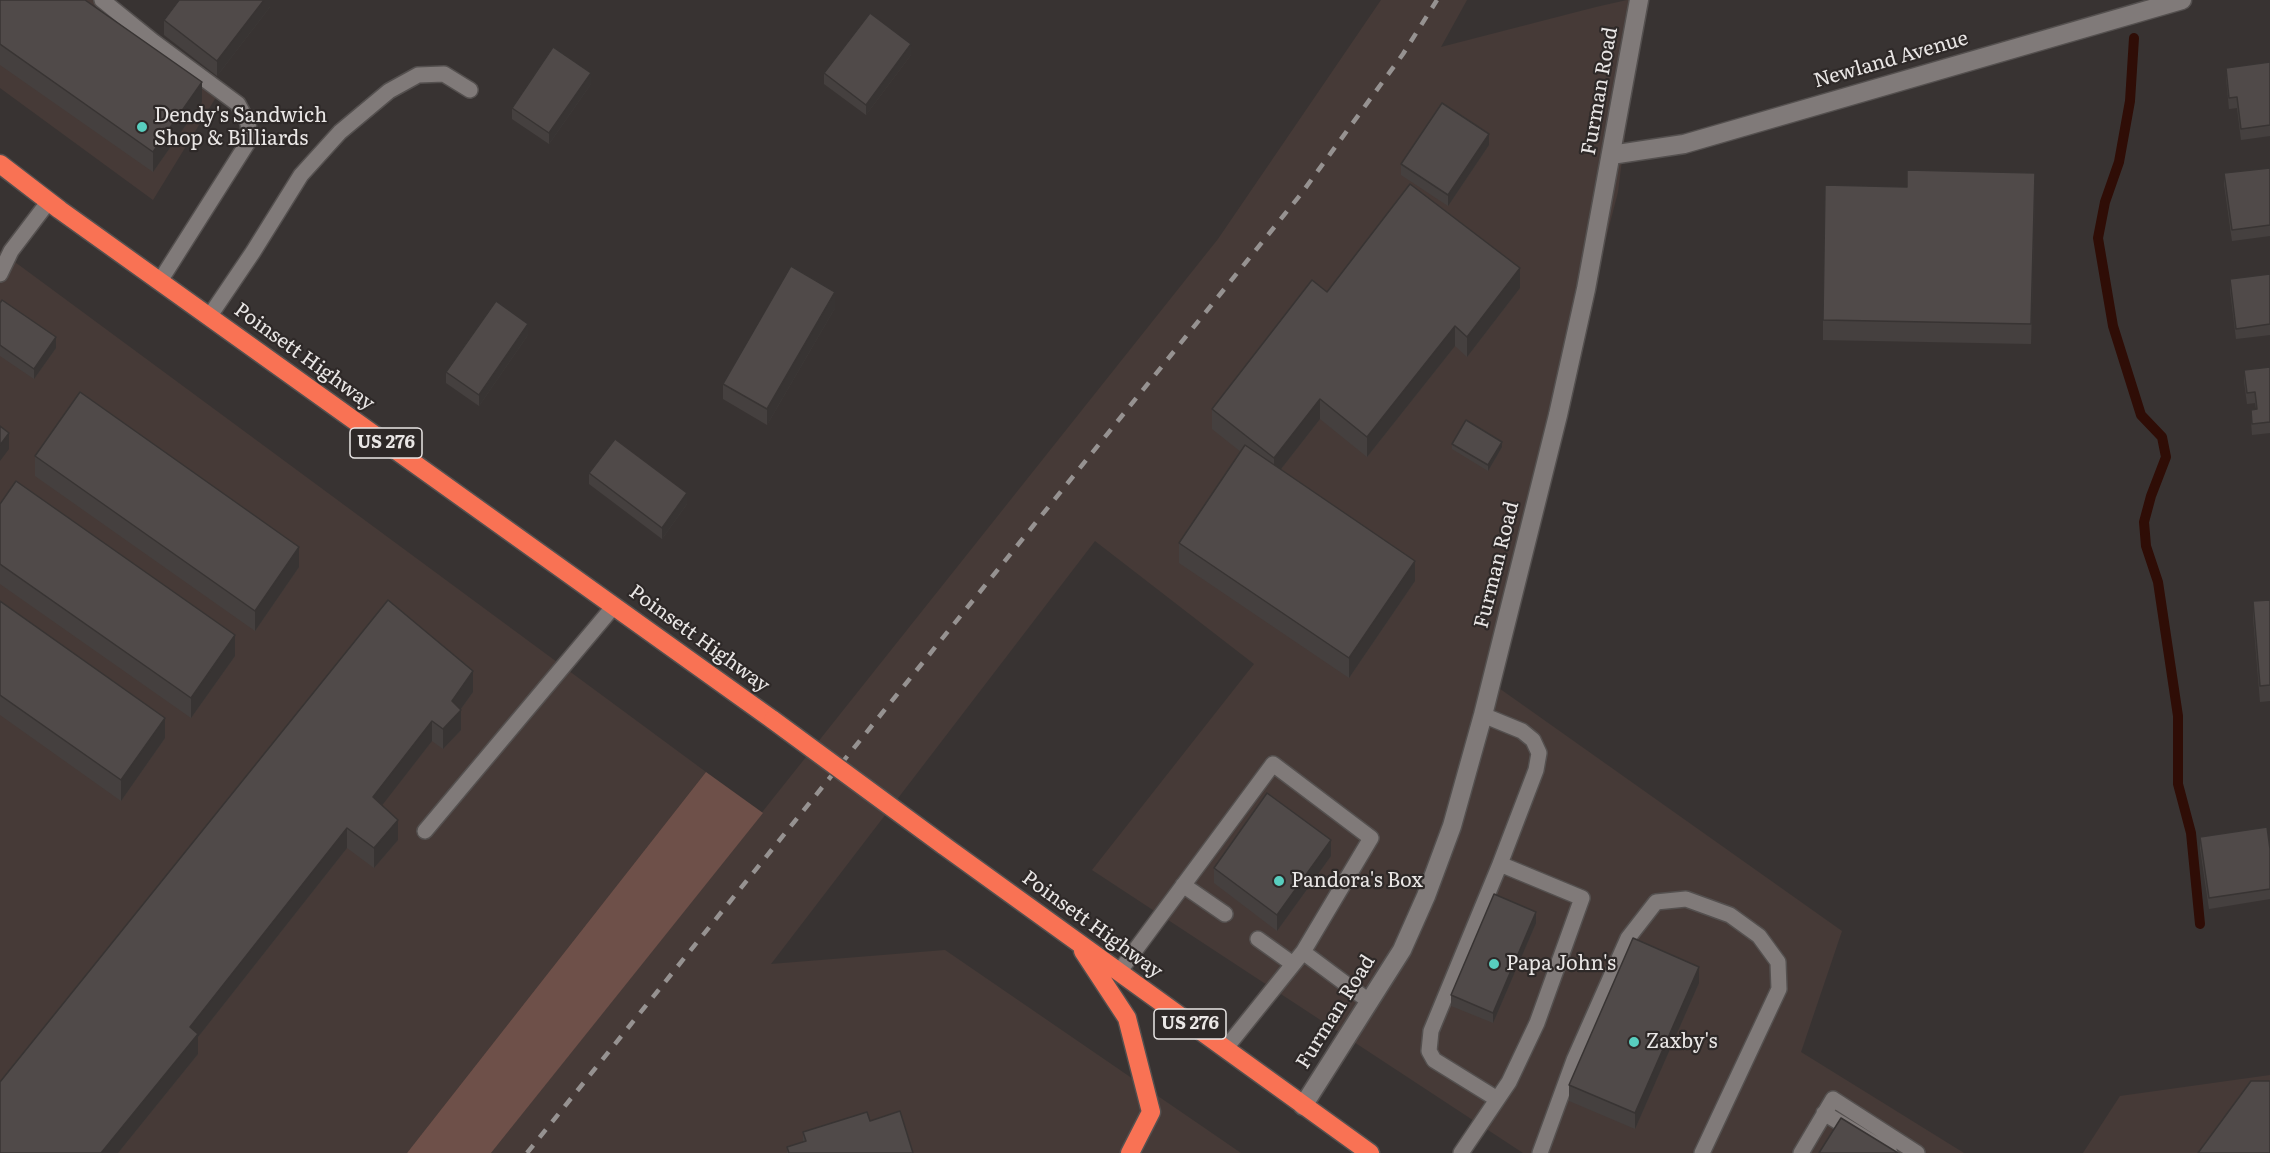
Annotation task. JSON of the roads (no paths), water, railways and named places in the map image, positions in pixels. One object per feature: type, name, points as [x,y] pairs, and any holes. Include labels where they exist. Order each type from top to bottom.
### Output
[{"type":"highway","name":"Poinsett Highway","points":[[0,164],[209,317],[773,720],[1303,1106],[1371,1153]]},
{"type":"highway","points":[[1077,942],[1128,1018],[1141,1067],[1151,1112],[1130,1153]]},
{"type":"street","name":"Furman Road","points":[[1303,1106],[1402,950],[1426,896],[1452,826],[1483,716],[1558,415],[1586,289],[1639,0]]},
{"type":"street","name":"Newland Avenue","points":[[1611,155],[1684,144],[2182,0]]},
{"type":"lane","points":[[102,0],[238,104],[248,123],[249,139],[160,281]]},
{"type":"lane","points":[[209,317],[301,175],[340,132],[389,91],[418,75],[444,74],[470,90]]},
{"type":"lane","points":[[0,274],[11,251],[49,201]]},
{"type":"lane","points":[[425,831],[614,606]]},
{"type":"lane","points":[[1483,716],[1522,731],[1533,740],[1539,753],[1536,770],[1500,864],[1431,1032],[1429,1051],[1434,1060],[1497,1099]]},
{"type":"lane","points":[[1119,972],[1273,764],[1371,838],[1298,958],[1225,1049]]},
{"type":"lane","points":[[1461,1153],[1509,1082],[1537,1023],[1582,898],[1500,864]]},
{"type":"lane","points":[[1183,885],[1225,914]]},
{"type":"lane","points":[[1540,1153],[1574,1060],[1628,938],[1656,902],[1686,899],[1730,915],[1759,936],[1778,962],[1779,989],[1702,1153]]},
{"type":"lane","points":[[1258,939],[1298,958],[1370,1002]]},
{"type":"lane","points":[[1801,1153],[1833,1099],[1917,1153]]},
{"type":"lane","points":[[1824,1113],[1890,1153]]},
{"type":"waterway","points":[[2134,38],[2130,101],[2119,162],[2105,202],[2098,238],[2113,326],[2141,415],[2162,437],[2166,457],[2144,522],[2146,546],[2158,582],[2178,716],[2178,784],[2191,833],[2200,924]]},
{"type":"railway","points":[[527,1153],[1301,194],[1403,54],[1437,0]]},
{"type":"place","name":"Dendy's Sandwich Shop & Billiards","points":[[142,127]]},
{"type":"place","name":"Pandora's Box","points":[[1279,881]]},
{"type":"place","name":"Papa John's","points":[[1494,964]]},
{"type":"place","name":"Zaxby's","points":[[1634,1042]]}]
